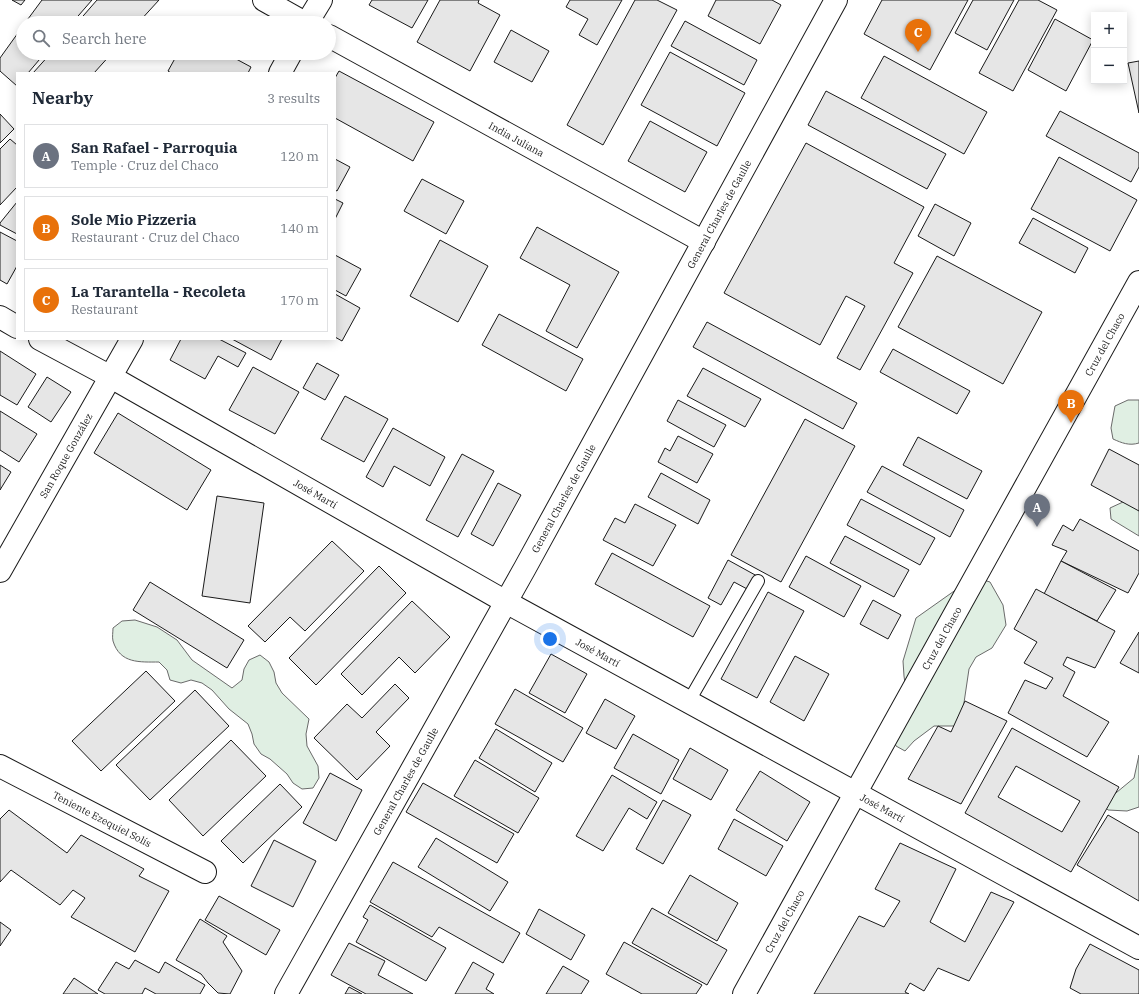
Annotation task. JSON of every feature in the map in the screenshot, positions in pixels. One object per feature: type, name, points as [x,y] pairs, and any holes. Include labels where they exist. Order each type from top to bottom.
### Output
[{"type":"street","points":[[264,0],[293,16]]},
{"type":"street","points":[[311,16],[321,0]]},
{"type":"street","name":"General Charles de Gaulle","points":[[286,994],[506,602],[836,0]]},
{"type":"street","name":"India Juliana","points":[[336,40],[704,242]]},
{"type":"street","points":[[281,72],[287,60]]},
{"type":"street","name":"Cruz del Chaco","points":[[744,994],[1139,282]]},
{"type":"street","points":[[0,317],[16,326]]},
{"type":"street","name":"José Martí","points":[[42,340],[111,377],[506,602],[1139,948]]},
{"type":"street","name":"San Roque González","points":[[0,572],[131,340]]},
{"type":"street","name":"Teniente Ezequiel Solís","points":[[0,766],[205,872]]},
{"type":"lane","points":[[689,702],[758,581]]},
{"type":"green space","points":[[1128,400],[1139,400],[1139,443],[1135,444],[1126,444],[1113,439],[1111,428],[1115,406]]},
{"type":"green space","points":[[1123,502],[1139,504],[1139,536],[1111,519],[1110,508]]},
{"type":"green space","points":[[974,577],[990,582],[1003,605],[1006,625],[992,648],[976,657],[969,669],[961,723],[955,726],[934,726],[914,741],[905,751],[896,746],[894,741],[908,706],[903,661],[916,618]]},
{"type":"green space","points":[[135,620],[157,627],[177,640],[192,660],[232,688],[242,680],[244,669],[249,660],[260,655],[269,662],[274,672],[276,683],[282,693],[309,719],[306,734],[307,746],[318,766],[319,778],[313,788],[302,789],[293,783],[287,774],[270,759],[261,754],[254,744],[248,724],[229,709],[212,690],[202,683],[191,680],[181,683],[170,680],[167,670],[159,662],[132,660],[120,654],[113,641],[113,628],[122,621]]},
{"type":"green space","points":[[1139,755],[1139,807],[1127,811],[1108,810],[1101,803],[1111,797],[1134,778]]},
{"type":"building","points":[[12,0],[25,0],[21,5]]},
{"type":"building","points":[[42,0],[92,0],[78,16],[30,16]]},
{"type":"building","points":[[97,0],[159,0],[144,16],[83,16]]},
{"type":"building","points":[[372,0],[428,0],[412,28],[369,5]]},
{"type":"building","points":[[440,0],[479,0],[478,3],[500,15],[470,71],[417,42]]},
{"type":"building","points":[[570,0],[622,0],[597,45],[579,35],[588,19],[566,7]]},
{"type":"building","points":[[635,0],[657,0],[677,10],[603,145],[567,125]]},
{"type":"building","points":[[716,0],[772,0],[781,5],[760,44],[708,16]]},
{"type":"building","points":[[882,0],[968,0],[930,70],[864,34]]},
{"type":"building","points":[[973,0],[1014,0],[987,50],[955,33]]},
{"type":"building","points":[[1019,0],[1038,0],[1057,10],[1013,91],[979,73]]},
{"type":"building","points":[[1055,19],[1091,39],[1091,44],[1066,91],[1028,70]]},
{"type":"building","points":[[685,21],[757,60],[744,85],[671,46]]},
{"type":"building","points":[[511,30],[549,51],[532,82],[494,62]]},
{"type":"building","points":[[16,36],[16,60],[39,60],[29,72],[16,72],[16,85],[0,71],[0,58]]},
{"type":"building","points":[[670,52],[745,93],[717,146],[641,105]]},
{"type":"building","points":[[884,56],[987,112],[964,154],[861,98]]},
{"type":"building","points":[[45,60],[106,60],[95,72],[34,72]]},
{"type":"building","points":[[174,60],[238,60],[251,67],[248,72],[168,71]]},
{"type":"building","points":[[1139,61],[1139,113],[1128,63]]},
{"type":"building","points":[[339,71],[434,122],[413,161],[336,119],[336,76]]},
{"type":"building","points":[[826,91],[946,154],[927,189],[808,125]]},
{"type":"building","points":[[1060,111],[1139,153],[1139,167],[1131,182],[1046,136]]},
{"type":"building","points":[[0,114],[14,129],[0,143]]},
{"type":"building","points":[[650,121],[707,152],[685,192],[628,161]]},
{"type":"building","points":[[10,139],[16,144],[16,188],[0,205],[0,149]]},
{"type":"building","points":[[806,143],[924,207],[894,263],[913,273],[860,370],[837,358],[865,306],[846,296],[820,345],[724,293]]},
{"type":"building","points":[[1059,157],[1137,200],[1110,251],[1031,209]]},
{"type":"building","points":[[336,160],[350,167],[336,190]]},
{"type":"building","points":[[422,179],[464,201],[446,234],[404,211]]},
{"type":"building","points":[[336,200],[343,203],[336,217]]},
{"type":"building","points":[[16,203],[16,233],[0,225]]},
{"type":"building","points":[[935,204],[971,223],[954,256],[918,236]]},
{"type":"building","points":[[1033,218],[1088,248],[1075,273],[1019,243]]},
{"type":"building","points":[[537,227],[619,272],[577,348],[546,331],[570,285],[520,258]]},
{"type":"building","points":[[0,232],[16,240],[16,268],[7,284],[0,280]]},
{"type":"building","points":[[440,240],[488,266],[458,322],[410,296]]},
{"type":"building","points":[[336,256],[361,269],[346,296],[336,291]]},
{"type":"building","points":[[937,256],[1042,312],[1003,384],[898,327]]},
{"type":"building","points":[[336,295],[360,308],[342,341],[336,338]]},
{"type":"building","points":[[499,314],[583,359],[566,391],[482,345]]},
{"type":"building","points":[[707,322],[857,403],[843,429],[693,347]]},
{"type":"building","points":[[180,340],[221,340],[246,353],[238,367],[218,356],[205,379],[170,360]]},
{"type":"building","points":[[234,340],[281,340],[271,360]]},
{"type":"building","points":[[893,349],[970,391],[957,414],[880,372]]},
{"type":"building","points":[[0,351],[36,374],[17,405],[0,395]]},
{"type":"building","points":[[317,363],[339,375],[325,400],[303,388]]},
{"type":"building","points":[[253,367],[299,392],[275,434],[229,410]]},
{"type":"building","points":[[703,368],[761,399],[745,427],[687,396]]},
{"type":"building","points":[[47,377],[71,392],[51,422],[28,407]]},
{"type":"building","points":[[345,396],[388,419],[364,462],[321,439]]},
{"type":"building","points":[[678,400],[726,425],[714,447],[667,421]]},
{"type":"building","points":[[0,411],[37,434],[19,462],[0,450]]},
{"type":"building","points":[[118,413],[211,470],[187,510],[94,453]]},
{"type":"building","points":[[805,419],[855,446],[781,582],[731,555]]},
{"type":"building","points":[[393,428],[445,457],[430,486],[394,466],[383,487],[366,477]]},
{"type":"building","points":[[678,436],[713,454],[697,483],[658,462],[665,448],[670,451]]},
{"type":"building","points":[[918,437],[982,471],[967,499],[903,465]]},
{"type":"building","points":[[1109,449],[1139,465],[1139,511],[1091,485]]},
{"type":"building","points":[[462,454],[494,471],[458,537],[426,520]]},
{"type":"building","points":[[0,465],[11,472],[0,490]]},
{"type":"building","points":[[882,466],[964,510],[950,537],[867,492]]},
{"type":"building","points":[[661,473],[710,500],[698,524],[648,497]]},
{"type":"building","points":[[498,483],[521,495],[493,546],[471,534]]},
{"type":"building","points":[[217,496],[264,503],[250,603],[202,596]]},
{"type":"building","points":[[861,499],[935,538],[920,565],[847,525]]},
{"type":"building","points":[[635,504],[676,525],[653,566],[603,540],[615,518],[625,523]]},
{"type":"building","points":[[1080,519],[1139,551],[1139,573],[1128,593],[1061,561],[1067,551],[1052,545],[1063,525],[1073,531]]},
{"type":"building","points":[[845,536],[909,570],[894,597],[830,563]]},
{"type":"building","points":[[332,541],[364,571],[305,631],[290,617],[265,642],[248,626]]},
{"type":"building","points":[[612,553],[710,606],[693,637],[595,584]]},
{"type":"building","points":[[806,556],[861,586],[844,617],[789,587]]},
{"type":"building","points":[[728,560],[757,576],[749,590],[734,582],[721,605],[708,598]]},
{"type":"building","points":[[1061,561],[1116,590],[1097,621],[1044,594]]},
{"type":"building","points":[[379,566],[406,593],[316,685],[289,658]]},
{"type":"building","points":[[150,582],[244,640],[227,668],[133,610]]},
{"type":"building","points":[[1036,589],[1115,631],[1095,668],[1067,657],[1063,665],[1075,672],[1063,696],[1109,722],[1087,757],[1008,713],[1025,680],[1046,689],[1053,678],[1024,663],[1037,642],[1014,629]]},
{"type":"building","points":[[768,592],[804,611],[757,698],[721,679]]},
{"type":"building","points":[[873,600],[901,615],[888,639],[860,624]]},
{"type":"building","points":[[412,601],[450,637],[415,673],[399,657],[362,695],[341,674]]},
{"type":"building","points":[[1139,632],[1139,673],[1120,663]]},
{"type":"building","points":[[551,654],[587,674],[565,713],[529,693]]},
{"type":"building","points":[[795,656],[829,674],[804,721],[770,702]]},
{"type":"building","points":[[146,671],[175,701],[101,771],[72,741]]},
{"type":"building","points":[[395,684],[409,698],[376,732],[390,746],[357,780],[314,738],[347,704],[362,718]]},
{"type":"building","points":[[515,689],[583,728],[563,762],[495,724]]},
{"type":"building","points":[[195,690],[229,726],[150,800],[116,765]]},
{"type":"building","points":[[605,699],[635,716],[616,749],[586,733]]},
{"type":"building","points":[[965,701],[1007,721],[961,804],[908,779],[938,726],[951,732]]},
{"type":"building","points":[[1012,728],[1119,787],[1071,872],[965,813]],"holes":[[[1016,766],[1080,801],[1062,832],[998,797]]]},
{"type":"building","points":[[496,729],[552,763],[535,792],[479,758]]},
{"type":"building","points":[[633,734],[679,760],[661,794],[614,768]]},
{"type":"building","points":[[231,740],[266,776],[203,836],[169,800]]},
{"type":"building","points":[[690,748],[728,770],[711,800],[673,779]]},
{"type":"building","points":[[475,760],[539,798],[518,833],[454,796]]},
{"type":"building","points":[[760,771],[810,802],[787,841],[736,810]]},
{"type":"building","points":[[330,773],[362,790],[336,841],[303,823]]},
{"type":"building","points":[[612,775],[657,802],[647,819],[629,808],[603,851],[576,836]]},
{"type":"building","points":[[423,783],[514,834],[497,863],[406,812]]},
{"type":"building","points":[[280,784],[302,807],[243,863],[221,841]]},
{"type":"building","points":[[663,800],[691,815],[663,864],[636,849]]},
{"type":"building","points":[[9,810],[67,853],[81,835],[144,869],[139,876],[169,891],[135,952],[71,917],[85,898],[73,890],[60,905],[11,870],[0,882],[0,819]]},
{"type":"building","points":[[1108,815],[1139,833],[1139,901],[1077,865]]},
{"type":"building","points":[[734,819],[783,846],[766,876],[718,849]]},
{"type":"building","points":[[436,838],[508,882],[490,911],[418,867]]},
{"type":"building","points":[[274,840],[316,861],[293,907],[251,886]]},
{"type":"building","points":[[900,843],[956,869],[930,922],[965,942],[991,892],[1014,902],[969,981],[938,968],[924,991],[910,983],[905,992],[909,994],[814,994],[859,916],[884,927],[900,901],[875,889]]},
{"type":"building","points":[[393,862],[520,933],[503,963],[439,927],[432,937],[370,902]]},
{"type":"building","points":[[690,875],[738,903],[717,941],[668,913]]},
{"type":"building","points":[[219,896],[280,930],[266,955],[205,920]]},
{"type":"building","points":[[370,905],[446,948],[426,981],[356,942],[368,920],[363,917]]},
{"type":"building","points":[[652,908],[727,950],[707,985],[632,943]]},
{"type":"building","points":[[539,909],[585,935],[571,960],[526,934]]},
{"type":"building","points":[[200,919],[227,936],[223,942],[242,971],[230,994],[218,993],[201,974],[176,960]]},
{"type":"building","points":[[0,922],[11,930],[0,946]]},
{"type":"building","points":[[624,942],[702,985],[696,994],[642,994],[606,974]]},
{"type":"building","points":[[349,943],[385,961],[378,975],[413,994],[366,994],[331,975]]},
{"type":"building","points":[[1090,944],[1139,970],[1139,994],[1081,994],[1070,988],[1076,969]]},
{"type":"building","points":[[135,960],[159,973],[165,962],[205,985],[200,994],[156,994],[145,988],[142,994],[105,994],[98,990],[116,962],[129,969]]},
{"type":"building","points":[[473,962],[494,974],[486,989],[494,994],[455,994]]},
{"type":"building","points":[[563,966],[589,981],[581,994],[546,994]]},
{"type":"building","points":[[74,978],[98,994],[63,994]]},
{"type":"building","points":[[349,987],[362,994],[345,994]]},
{"type":"place","name":"La Tarantella - Recoleta","points":[[918,52]]},
{"type":"place","name":"Sole Mio Pizzeria","points":[[1071,423]]},
{"type":"place","name":"San Rafael - Parroquia","points":[[1037,527]]}]
